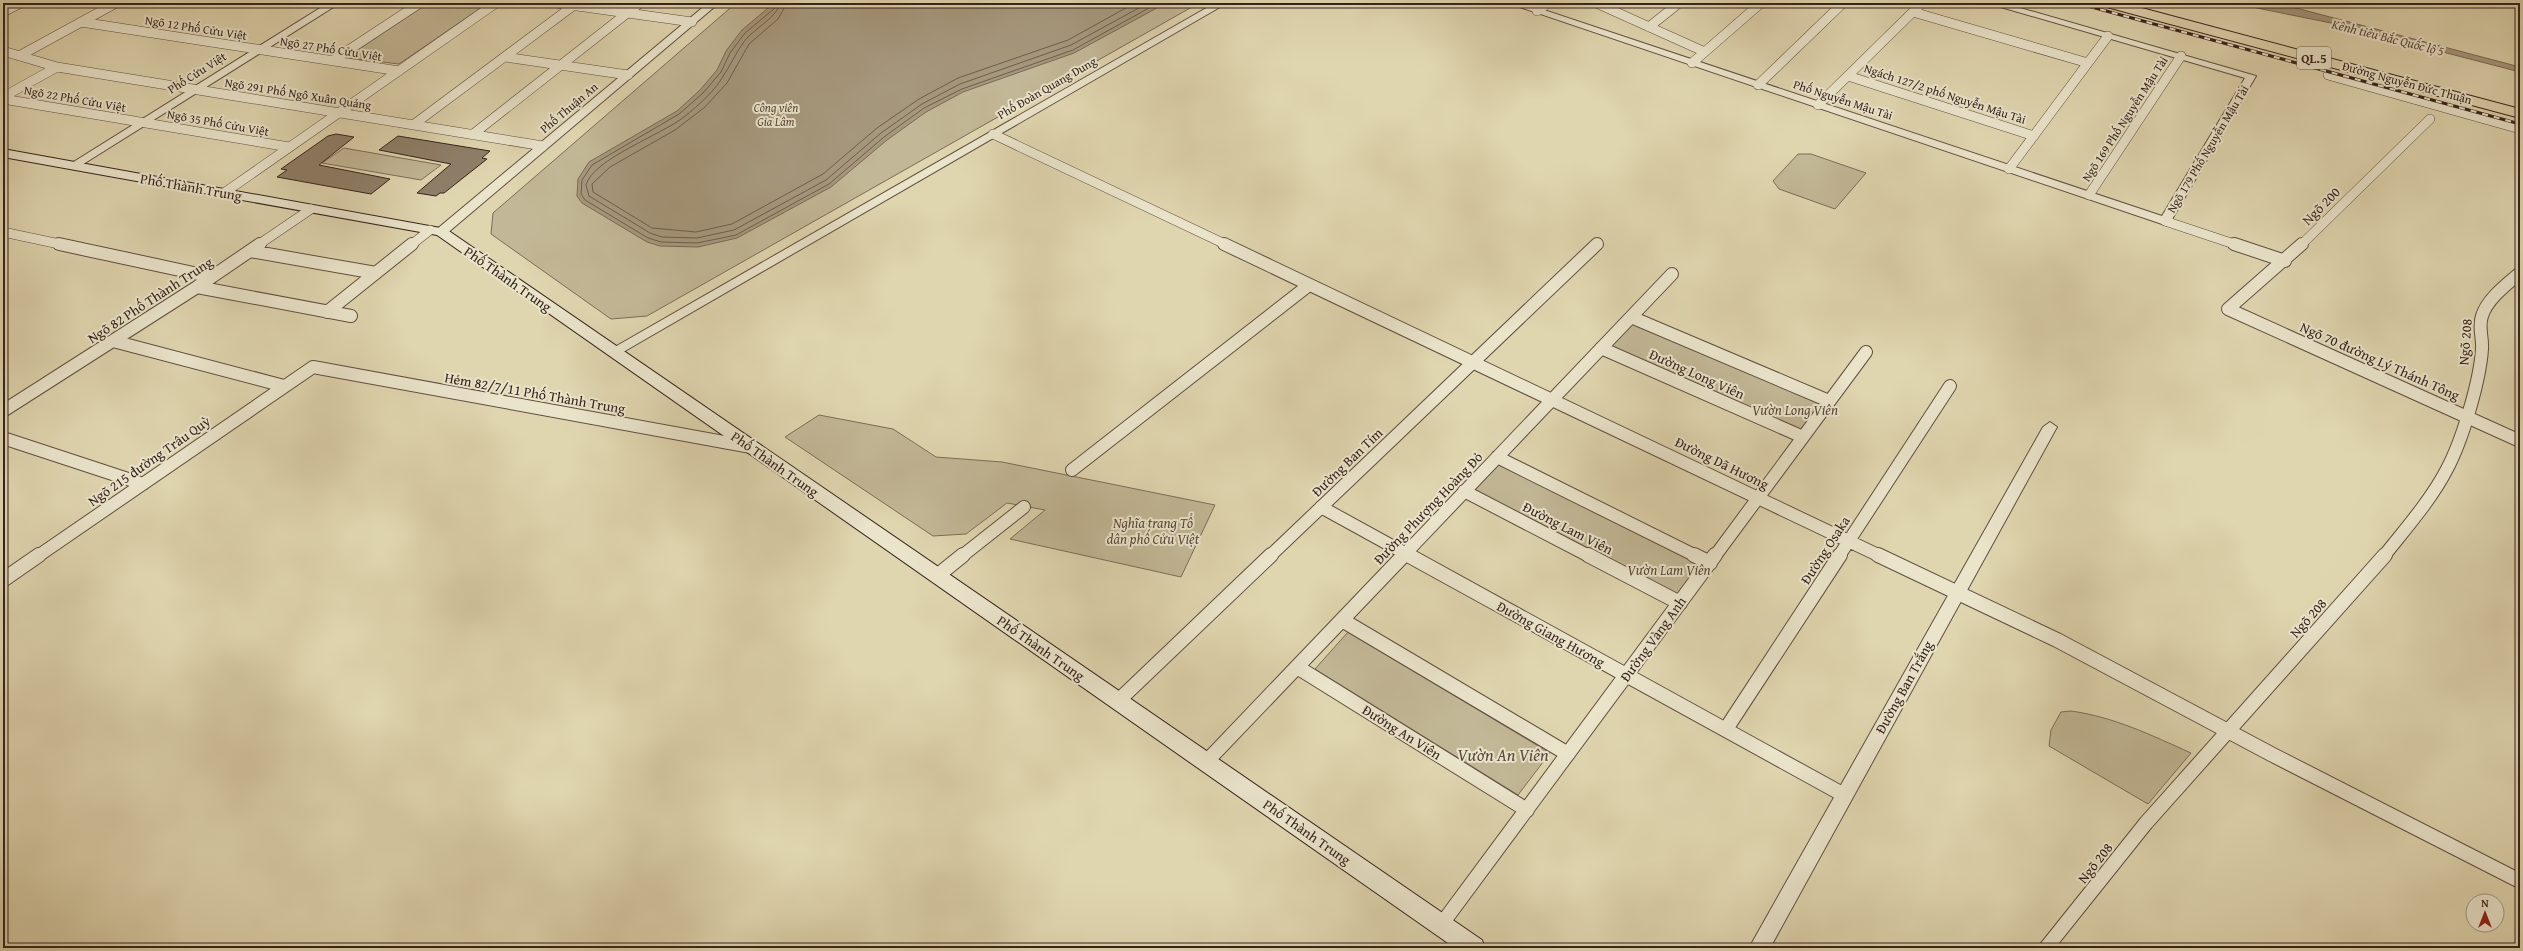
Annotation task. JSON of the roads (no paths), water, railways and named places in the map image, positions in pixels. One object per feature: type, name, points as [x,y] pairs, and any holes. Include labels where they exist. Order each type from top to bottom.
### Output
[{"type":"highway","name":"Đường Nguyễn Đức Thuận","points":[[2108,3],[2520,114]]},
{"type":"highway","name":"Đường Nguyễn Đức Thuận","points":[[2131,3],[2520,107]]},
{"type":"main road","name":"Phố Thành Trung","points":[[3,153],[435,231],[751,447],[1474,948]]},
{"type":"street","points":[[3,12],[21,3]]},
{"type":"street","points":[[19,56],[116,3]]},
{"type":"street","name":"Phố Cửu Việt","points":[[73,166],[335,3]]},
{"type":"street","points":[[332,61],[420,3]]},
{"type":"street","points":[[224,193],[496,3]]},
{"type":"street","points":[[556,3],[576,4],[692,22]]},
{"type":"street","points":[[472,135],[640,3]]},
{"type":"street","name":"Phố Thuận An","points":[[435,231],[543,146],[714,3]]},
{"type":"street","name":"Phố Đoàn Quang Dung","points":[[613,352],[1222,3]]},
{"type":"street","name":"Phố Nguyễn Mậu Tài","points":[[1513,3],[2165,221]]},
{"type":"street","points":[[1537,11],[1548,3]]},
{"type":"street","points":[[1599,3],[1705,52]]},
{"type":"street","points":[[1649,27],[1678,3]]},
{"type":"street","points":[[1692,63],[1760,3]]},
{"type":"street","points":[[1758,85],[1843,3]]},
{"type":"street","points":[[1818,105],[1922,3]]},
{"type":"street","points":[[1992,3],[2181,56]]},
{"type":"street","points":[[413,125],[576,4]]},
{"type":"street","points":[[1913,12],[2088,63]]},
{"type":"street","name":"Ngõ 12 Phố Cửu Việt","points":[[81,22],[260,50]]},
{"type":"street","points":[[2010,169],[2108,36]]},
{"type":"street","name":"Ngõ 27 Phố Cửu Việt","points":[[260,50],[399,71]]},
{"type":"street","name":"Ngõ 291 Phố Ngô Xuân Quảng","points":[[3,51],[57,67],[543,146]]},
{"type":"street","points":[[506,56],[628,75]]},
{"type":"street","name":"Ngõ 179 Phố Nguyễn Mậu Tài","points":[[2165,221],[2251,76],[2181,56]]},
{"type":"street","name":"Ngõ 169 Phố Nguyễn Mậu Tài","points":[[2089,196],[2181,56]]},
{"type":"street","points":[[3,98],[57,67]]},
{"type":"street","points":[[2328,75],[2520,129]]},
{"type":"street","name":"Ngách 127/2 phố Nguyễn Mậu Tài","points":[[1848,76],[2034,136]]},
{"type":"street","name":"Ngõ 22 Phố Cửu Việt","points":[[3,98],[143,122]]},
{"type":"street","name":"Ngõ 200","points":[[2228,309],[2285,261],[2430,119]]},
{"type":"street","name":"Ngõ 35 Phố Cửu Việt","points":[[143,122],[290,147]]},
{"type":"street","name":"Đường Dã Hương","points":[[993,134],[1310,285],[1474,361],[2080,652],[2228,731],[2520,880]]},
{"type":"street","name":"Ngõ 82 Phố Thành Trung","points":[[3,411],[197,287],[311,209]]},
{"type":"street","points":[[2165,221],[2285,261]]},
{"type":"street","points":[[327,312],[376,273],[435,231]]},
{"type":"street","points":[[3,232],[212,277]]},
{"type":"street","name":"Đường Ban Tím","points":[[1118,701],[1597,244]]},
{"type":"street","points":[[250,251],[376,273]]},
{"type":"street","name":"Ngõ 208","points":[[2046,948],[2146,823],[2373,571],[2424,504],[2447,469],[2466,417],[2478,374],[2482,349],[2480,326],[2482,315],[2500,291],[2520,273]]},
{"type":"street","name":"Đường Phượng Hoàng Đỏ","points":[[1206,762],[1672,274]]},
{"type":"street","points":[[1072,470],[1310,285]]},
{"type":"street","points":[[197,287],[351,316]]},
{"type":"street","name":"Ngõ 70 đường Lý Thánh Tông","points":[[2228,309],[2520,441]]},
{"type":"street","name":"Đường Long Viên","points":[[1631,317],[1829,401]]},
{"type":"street","points":[[113,341],[284,386]]},
{"type":"street","name":"Đường Long Viên","points":[[1601,348],[1803,437]]},
{"type":"street","name":"Đường Vàng Anh","points":[[1441,925],[1866,352]]},
{"type":"street","name":"Ngõ 215 đường Trâu Quỳ","points":[[3,580],[313,367]]},
{"type":"street","name":"Hẻm 82/7/11 Phố Thành Trung","points":[[313,367],[751,447]]},
{"type":"street","name":"Đường Osaka","points":[[1726,730],[1950,386]]},
{"type":"street","name":"Đường Ban Trắng","points":[[1758,948],[2050,427]]},
{"type":"street","points":[[3,438],[143,484]]},
{"type":"street","points":[[1497,457],[1710,563]]},
{"type":"street","name":"Đường Lam Viên","points":[[1464,492],[1680,603]]},
{"type":"street","points":[[937,576],[1024,507]]},
{"type":"street","name":"Đường Giang Hương","points":[[1322,507],[1844,795]]},
{"type":"street","points":[[1342,620],[1568,754]]},
{"type":"street","name":"Đường An Viên","points":[[1297,667],[1527,810]]},
{"type":"water","name":"Công viên Gia Lâm","points":[[774,3],[1166,3],[1074,53],[963,92],[926,112],[887,140],[831,187],[737,238],[698,247],[660,246],[647,242],[582,203],[577,196],[578,179],[589,162],[677,111],[700,90],[717,70],[726,51],[742,30]]},
{"type":"water","name":"Kênh tiêu Bắc Quốc lộ 5","points":[[2232,3],[2277,3],[2520,67],[2520,72],[2331,23]]},
{"type":"railway","points":[[2077,3],[2520,124]]},
{"type":"park label","name":"Vườn Long Viên","points":[[1795,410]]},
{"type":"park label","name":"Nghĩa trang Tổ dân phố Cửu Việt","points":[[1153,532]]},
{"type":"park label","name":"Vườn Lam Viên","points":[[1669,570]]},
{"type":"park label","name":"Vườn An Viên","points":[[1503,755]]}]
